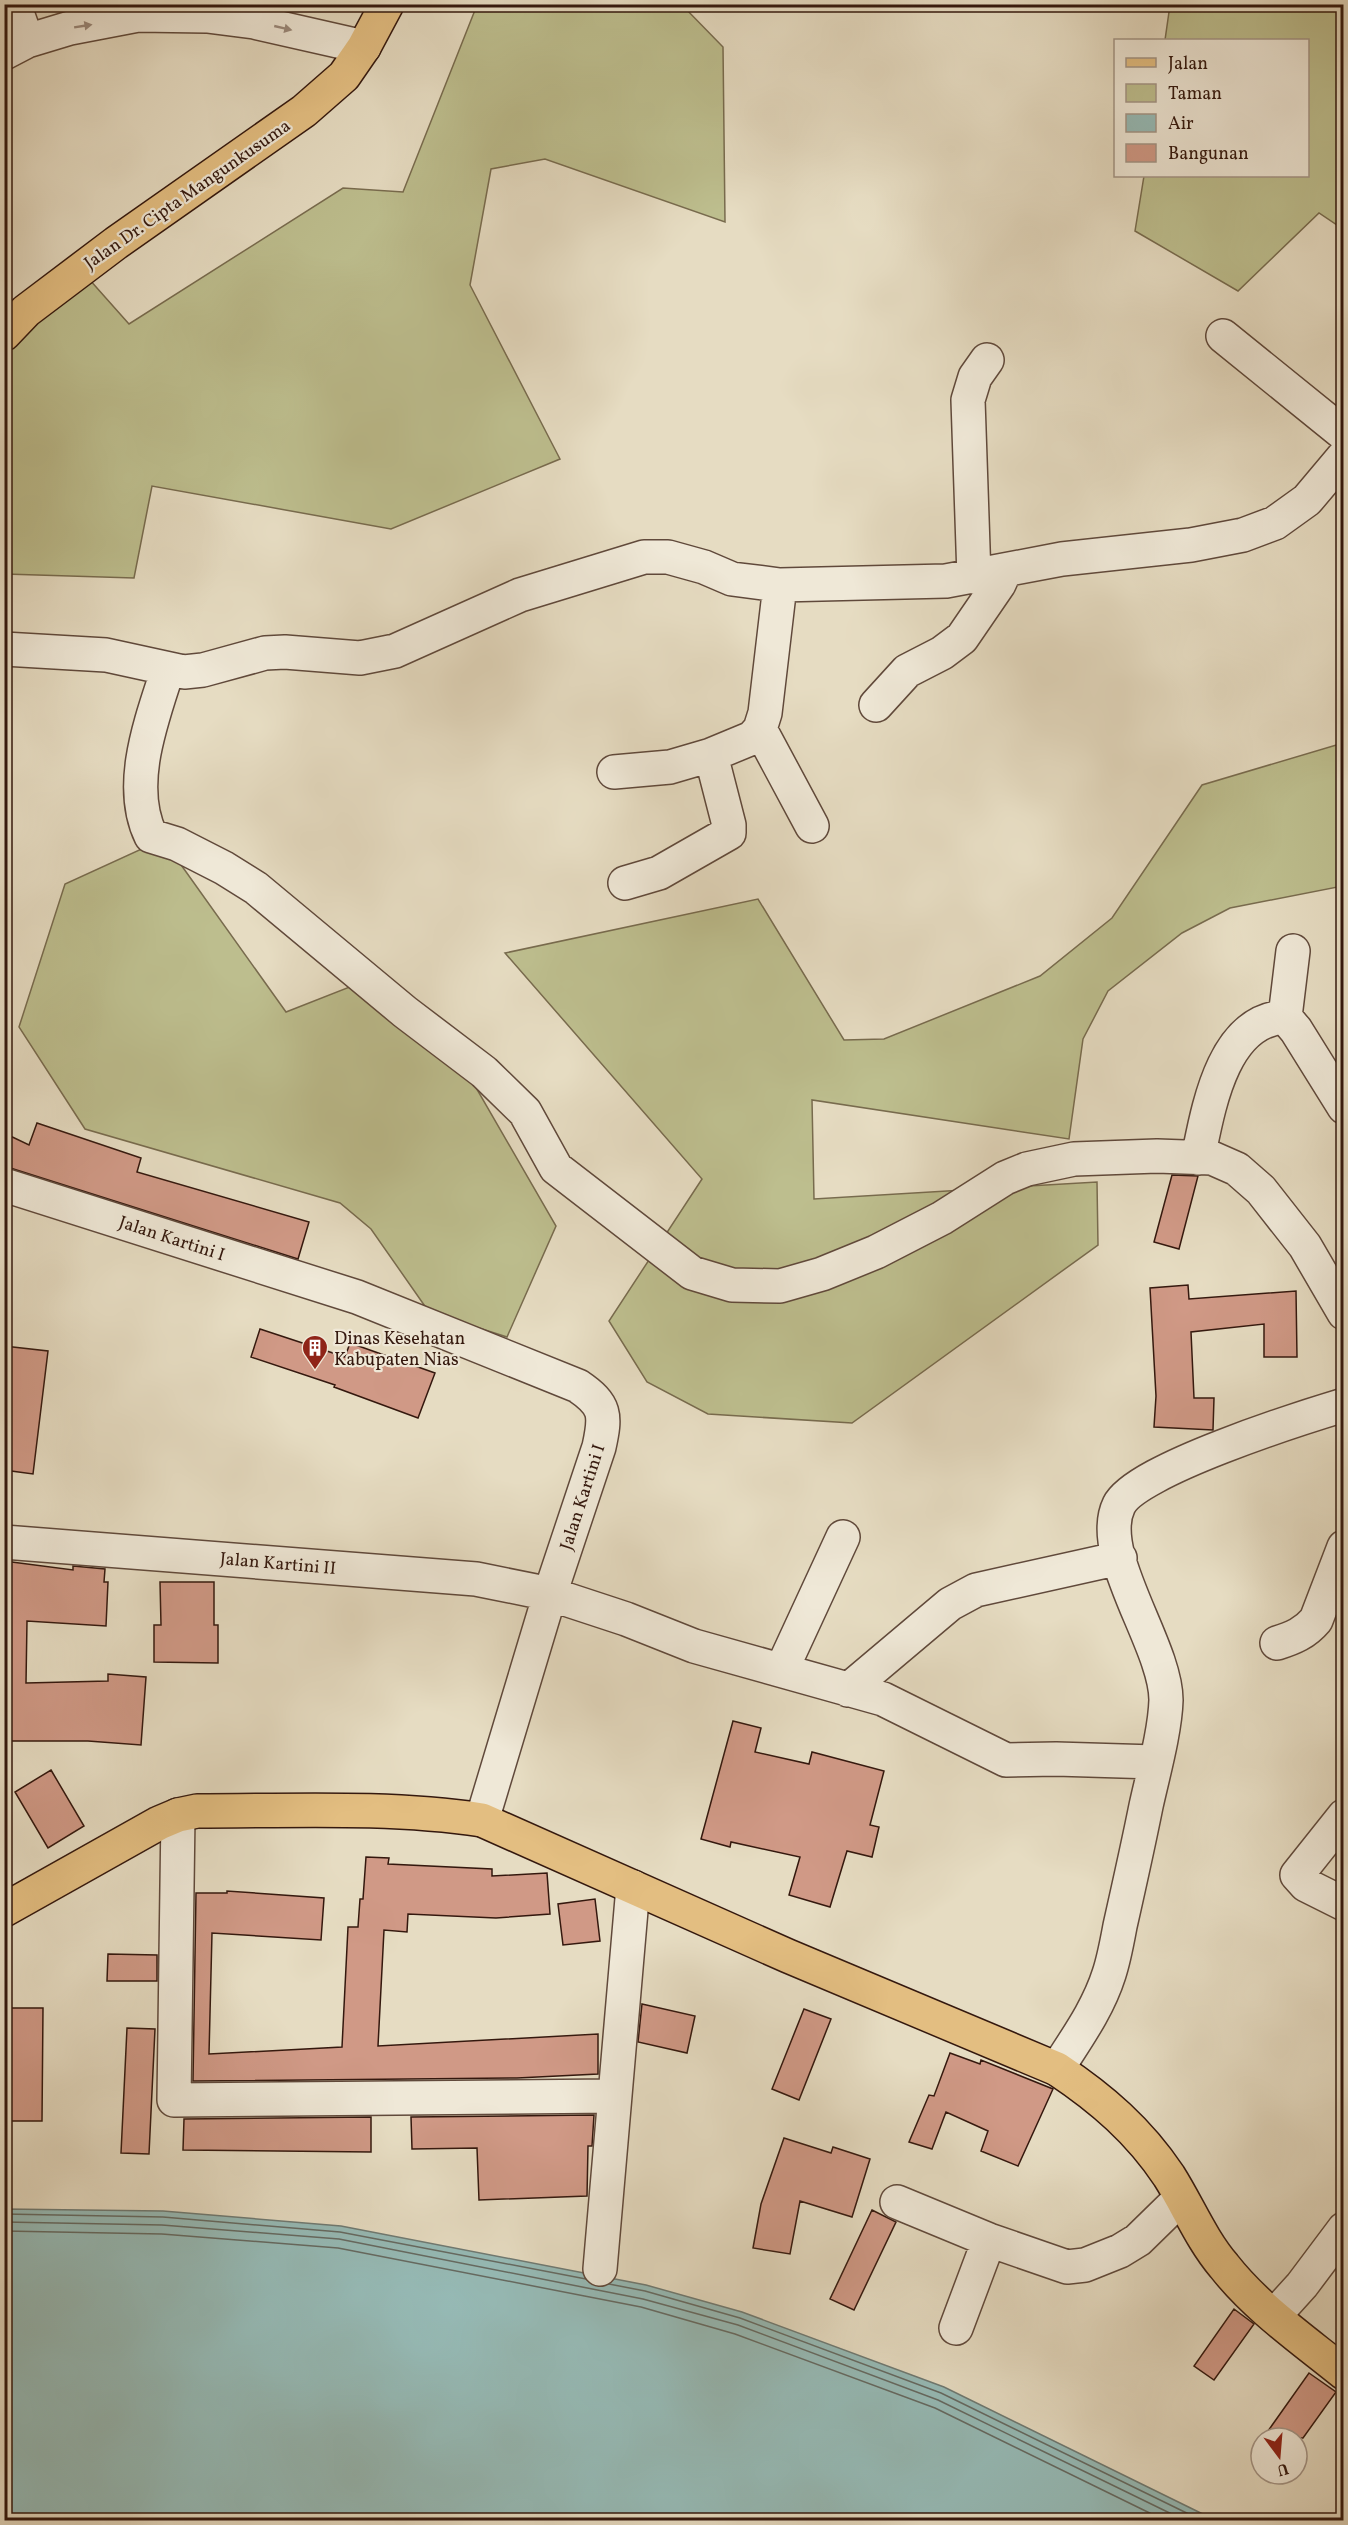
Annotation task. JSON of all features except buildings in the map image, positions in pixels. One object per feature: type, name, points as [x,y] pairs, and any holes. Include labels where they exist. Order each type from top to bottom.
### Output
[{"type":"main road","name":"Jalan Dr. Cipta Mangunkusuma","points":[[4,334],[26,311],[116,243],[304,111],[344,76],[364,47],[387,4]]},
{"type":"main road","points":[[4,1910],[159,1823],[178,1815],[197,1811],[380,1812],[456,1816],[482,1820],[788,1956],[1057,2069],[1116,2112],[1143,2141],[1170,2177],[1207,2244],[1241,2287],[1344,2373]]},
{"type":"street","points":[[14,4],[16,47],[70,28],[138,15],[184,15],[254,22],[364,47]]},
{"type":"street","points":[[1223,336],[1344,434]]},
{"type":"street","points":[[876,705],[907,671],[942,653],[962,638],[999,584],[989,574],[968,400],[975,377],[987,360]]},
{"type":"street","points":[[4,649],[106,655],[184,672],[203,670],[265,653],[285,652],[360,658],[395,651],[520,595],[644,557],[668,557],[704,567],[732,579],[780,585],[907,583],[989,574],[1062,560],[1191,544],[1243,535],[1275,523],[1307,500],[1344,456]]},
{"type":"street","points":[[614,772],[670,767],[711,755],[752,738],[760,729],[765,713],[780,585]]},
{"type":"street","points":[[168,669],[146,738],[141,775],[144,821],[151,836],[177,844],[224,868],[256,888],[379,991],[484,1072],[525,1112],[556,1168],[633,1230],[692,1273],[732,1285],[780,1286],[822,1274],[876,1252],[942,1218],[1005,1178],[1027,1169],[1074,1159],[1157,1156],[1212,1158],[1237,1169],[1261,1190],[1305,1246],[1344,1313]]},
{"type":"street","points":[[760,729],[812,826]]},
{"type":"street","points":[[625,883],[659,873],[729,833],[711,755]]},
{"type":"street","points":[[1285,1017],[1293,951]]},
{"type":"street","points":[[1197,1158],[1208,1109],[1226,1059],[1243,1036],[1258,1025],[1275,1017],[1285,1017],[1296,1029],[1344,1107]]},
{"type":"street","name":"Jalan Kartini I","points":[[4,1185],[357,1297],[578,1386],[595,1397],[603,1410],[604,1425],[599,1447],[550,1594],[482,1820]]},
{"type":"street","points":[[1057,2069],[1087,2023],[1109,1975],[1155,1762],[1166,1700],[1163,1675],[1133,1599],[1115,1539],[1115,1520],[1119,1506],[1126,1494],[1142,1484],[1240,1440],[1344,1405]]},
{"type":"street","points":[[782,1669],[843,1538]]},
{"type":"street","name":"Jalan Kartini II","points":[[4,1542],[476,1579],[550,1594],[626,1619],[694,1646],[883,1699],[1006,1760],[1056,1758],[1155,1762]]},
{"type":"street","points":[[1277,1643],[1297,1636],[1316,1620],[1344,1547]]},
{"type":"street","points":[[848,1690],[962,1596],[990,1587],[1120,1558]]},
{"type":"street","points":[[178,1815],[174,2100],[615,2096]]},
{"type":"street","points":[[1344,1816],[1297,1875],[1306,1885],[1344,1904]]},
{"type":"street","points":[[600,2269],[633,1887]]},
{"type":"street","points":[[897,2202],[989,2240],[1067,2267],[1085,2265],[1120,2251],[1138,2240],[1181,2198]]},
{"type":"street","points":[[1274,2316],[1302,2285],[1344,2229]]},
{"type":"street","points":[[956,2328],[989,2240]]},
{"type":"green space","points":[[477,5],[682,5],[723,47],[725,222],[545,159],[491,169],[470,285],[560,459],[391,529],[152,486],[134,578],[5,574],[4,334],[81,270],[129,324],[343,188],[403,192]]},
{"type":"green space","points":[[1170,5],[1343,5],[1343,229],[1319,213],[1238,291],[1135,231],[1144,177],[1309,177],[1309,39],[1165,39]]},
{"type":"green space","points":[[1343,743],[1343,886],[1230,908],[1182,933],[1108,991],[1083,1039],[1069,1139],[812,1100],[814,1199],[1097,1182],[1098,1245],[852,1423],[708,1414],[647,1382],[609,1321],[702,1179],[505,953],[758,899],[844,1040],[884,1039],[1040,976],[1112,918],[1202,785]]},
{"type":"green space","points":[[148,846],[174,855],[286,1012],[352,986],[467,1072],[556,1226],[507,1337],[429,1312],[371,1229],[340,1203],[85,1129],[19,1027],[65,884]]},
{"type":"water","points":[[4,2209],[163,2211],[341,2226],[646,2285],[742,2312],[944,2387],[1215,2520],[5,2520]]},
{"type":"place","name":"Dinas Kesehatan Kabupaten Nias","points":[[315,1371]]}]
